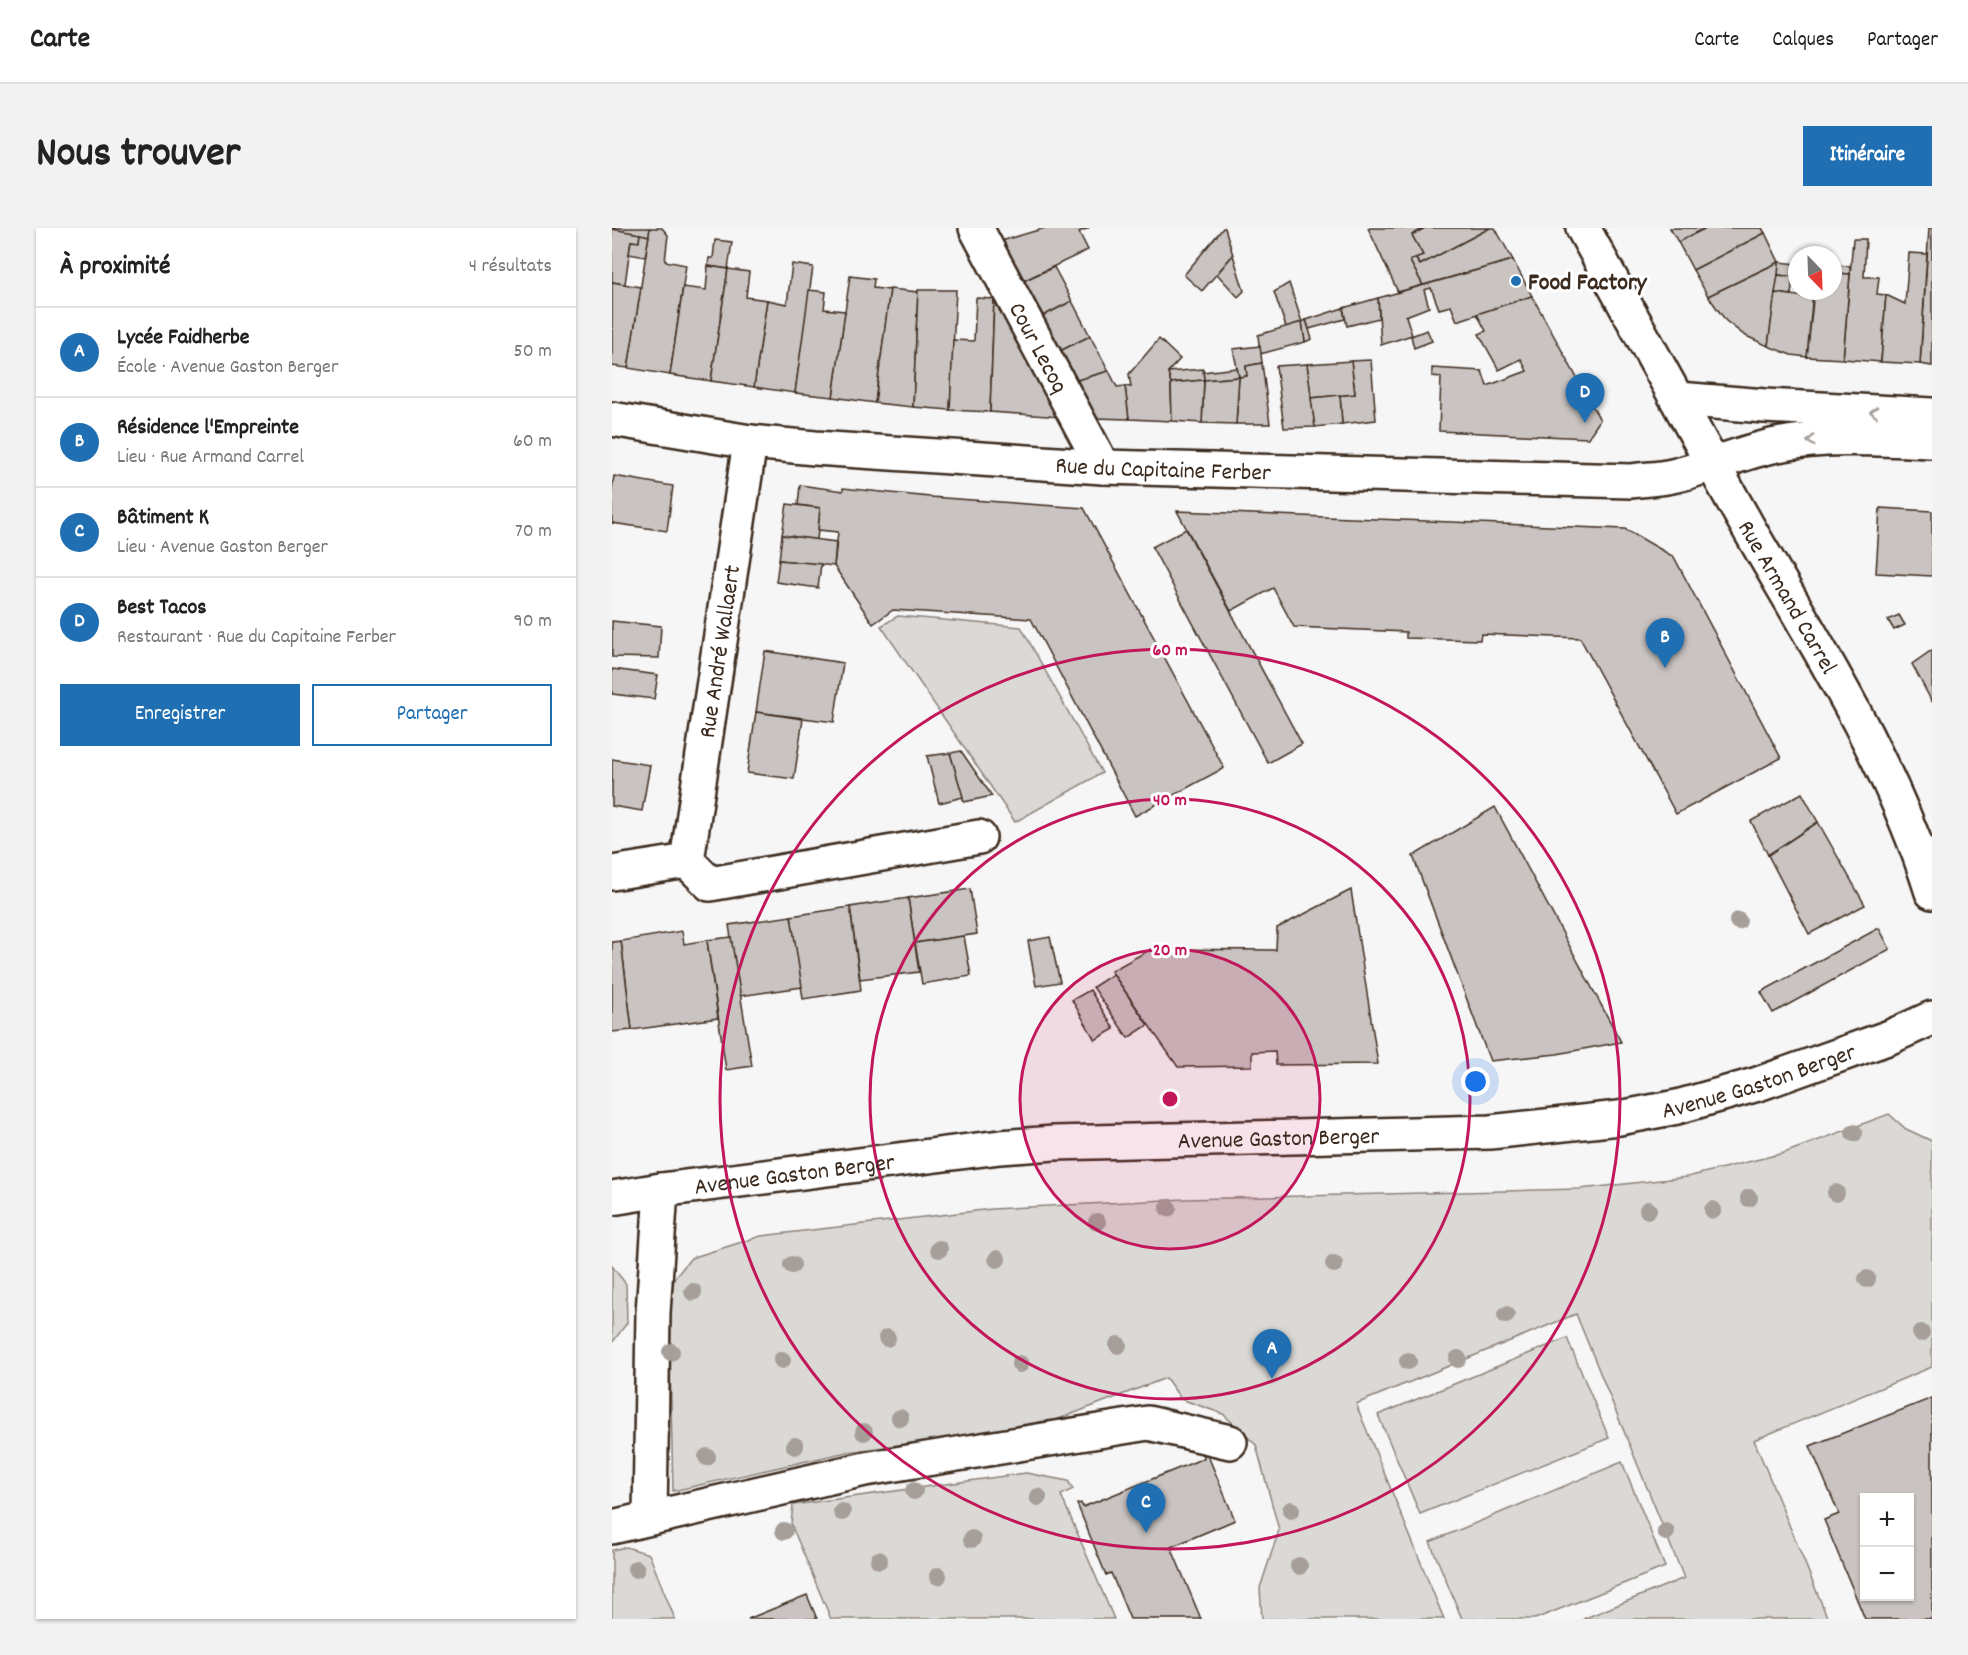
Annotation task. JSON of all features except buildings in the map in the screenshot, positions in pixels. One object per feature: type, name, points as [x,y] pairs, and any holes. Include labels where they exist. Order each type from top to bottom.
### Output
[{"type":"street","name":"Cour Lecoq","points":[[976,228],[1103,467]]},
{"type":"street","name":"Rue Armand Carrel","points":[[1583,228],[1713,464],[1864,728],[1932,826]]},
{"type":"street","points":[[1678,399],[1932,415]]},
{"type":"street","name":"Rue du Capitaine Ferber","points":[[612,420],[750,442],[1103,467],[1631,481],[1672,476],[1746,452],[1777,445],[1815,440],[1932,441]]},
{"type":"street","name":"Rue André Wallaert","points":[[687,861],[750,442]]},
{"type":"street","name":"Rue Armand Carrel","points":[[1864,728],[1912,832],[1932,892]]},
{"type":"street","points":[[612,873],[687,861],[710,884],[979,837]]},
{"type":"street","name":"Avenue Gaston Berger","points":[[612,1198],[1000,1147],[1054,1143],[1490,1132],[1618,1118],[1677,1107],[1737,1090],[1890,1037],[1932,1018]]},
{"type":"street","points":[[650,1517],[653,1313],[661,1190]]},
{"type":"street","points":[[612,1527],[865,1469],[1148,1423],[1230,1442]]},
{"type":"shaded area","points":[[898,616],[1021,627],[1102,773],[1015,822],[881,626]]},
{"type":"shaded area","points":[[1889,1114],[1906,1129],[1932,1141],[1932,1367],[1754,1440],[1828,1619],[1583,1619],[1684,1578],[1576,1314],[1356,1404],[1444,1619],[1262,1619],[1260,1588],[1279,1530],[1256,1445],[1223,1414],[1181,1399],[1166,1378],[1038,1427],[847,1452],[673,1491],[669,1315],[674,1279],[691,1258],[761,1236],[992,1209],[1186,1199],[1580,1189],[1687,1177],[1784,1153]]},
{"type":"shaded area","points":[[612,1266],[626,1284],[627,1323],[612,1343]]},
{"type":"shaded area","points":[[1567,1338],[1609,1438],[1420,1514],[1378,1415]]},
{"type":"shaded area","points":[[1622,1462],[1665,1567],[1535,1619],[1462,1619],[1430,1542]]},
{"type":"shaded area","points":[[1026,1473],[1068,1481],[1073,1489],[1061,1495],[1114,1619],[831,1619],[791,1524],[793,1505]]},
{"type":"shaded area","points":[[626,1547],[649,1554],[675,1619],[612,1619],[612,1550]]},
{"type":"place","name":"Food Factory","points":[[1516,281]]},
{"type":"place","name":"Best Tacos","points":[[1585,423]]},
{"type":"place","name":"Résidence l'Empreinte","points":[[1665,668]]},
{"type":"place","name":"Lycée Faidherbe","points":[[1272,1379]]},
{"type":"place","name":"Bâtiment K","points":[[1146,1533]]}]
